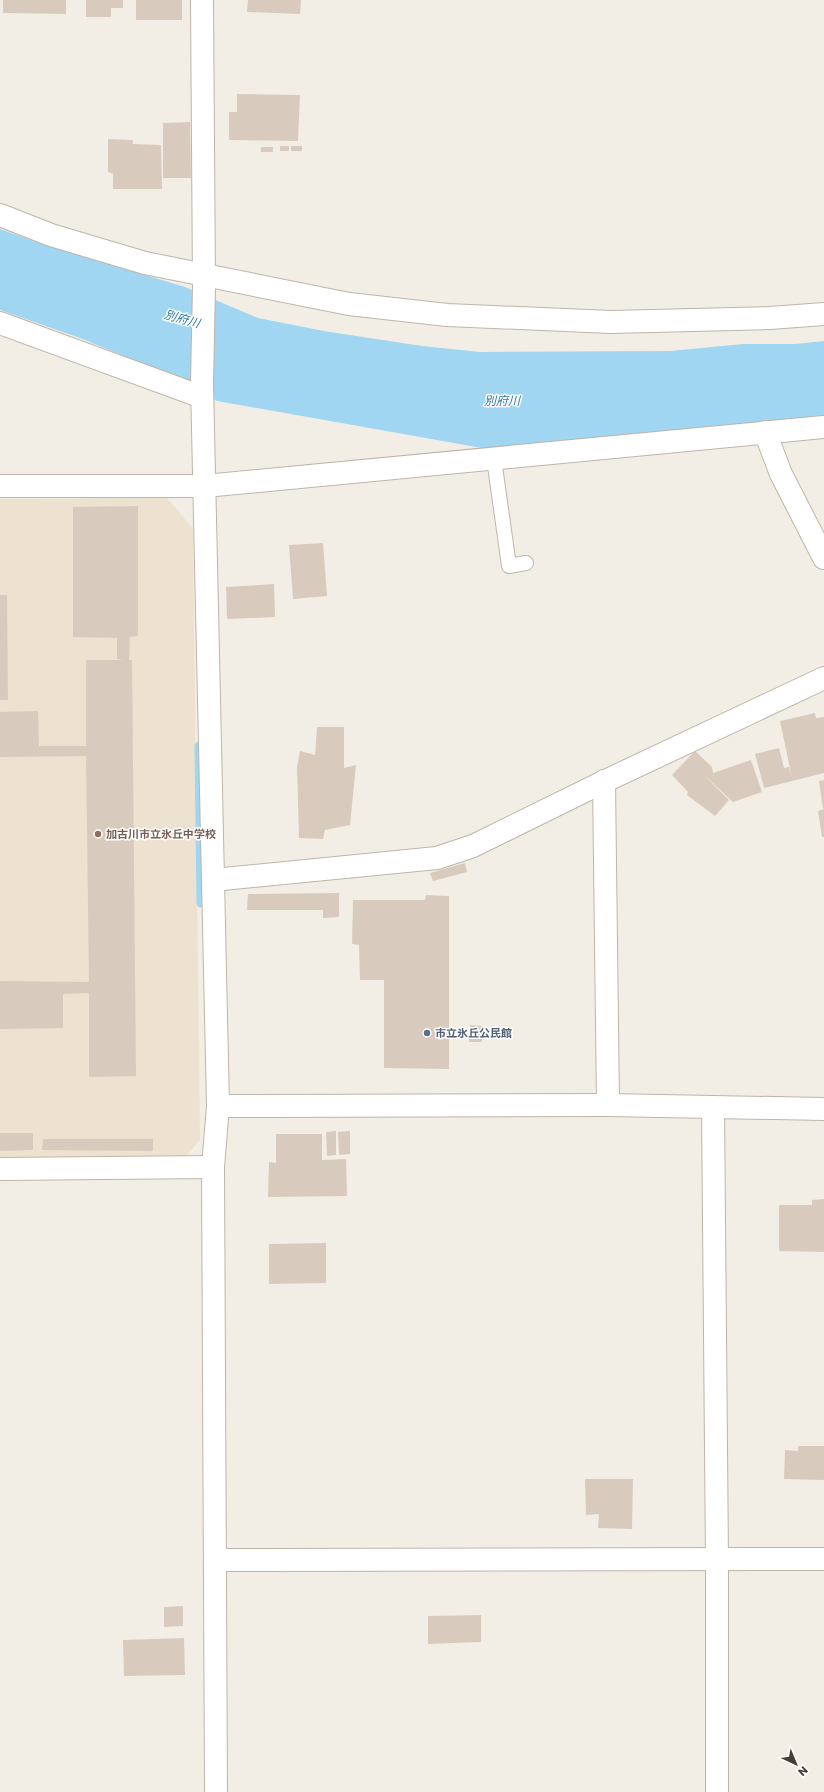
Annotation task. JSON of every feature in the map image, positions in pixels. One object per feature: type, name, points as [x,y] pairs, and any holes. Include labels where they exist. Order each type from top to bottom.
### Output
[{"type":"street","points":[[202,0],[204,280],[202,390],[218,1106],[213,1167],[216,1792]]},
{"type":"street","points":[[0,215],[51,235],[204,280],[349,304],[447,315],[611,322],[770,318],[824,314]]},
{"type":"street","points":[[0,323],[202,390]]},
{"type":"street","points":[[0,486],[205,486],[824,427]]},
{"type":"street","points":[[765,432],[781,474],[824,558]]},
{"type":"street","points":[[214,880],[436,858],[473,846],[604,781],[824,678]]},
{"type":"street","points":[[604,781],[608,1105]]},
{"type":"street","points":[[218,1106],[608,1105],[824,1109]]},
{"type":"street","points":[[713,1107],[717,1560],[717,1792]]},
{"type":"street","points":[[0,1169],[213,1167]]},
{"type":"street","points":[[216,1560],[824,1559]]},
{"type":"lane","points":[[494,459],[509,566],[526,563]]},
{"type":"shaded area","name":"加古川市立氷丘中学校","points":[[167,498],[193,529],[200,1140],[185,1157],[0,1160],[0,499]]},
{"type":"water","name":"別府川","points":[[0,229],[42,244],[185,287],[258,318],[324,331],[422,346],[480,352],[670,351],[743,344],[795,344],[824,341],[824,421],[499,451],[217,401],[183,380],[80,338],[0,310]]},
{"type":"building","points":[[3,0],[66,0],[66,14],[3,13]]},
{"type":"building","points":[[86,0],[123,0],[123,8],[111,8],[111,17],[86,17]]},
{"type":"building","points":[[136,0],[182,0],[182,20],[136,20]]},
{"type":"building","points":[[248,0],[301,0],[300,14],[247,12]]},
{"type":"building","points":[[237,94],[300,95],[298,141],[229,140],[229,112],[237,112]]},
{"type":"building","points":[[190,122],[191,178],[163,178],[163,123]]},
{"type":"building","points":[[108,139],[133,140],[133,144],[161,145],[162,189],[113,189],[113,174],[108,172]]},
{"type":"building","points":[[280,146],[289,146],[289,151],[280,151]]},
{"type":"building","points":[[291,146],[302,146],[302,151],[291,151]]},
{"type":"building","points":[[261,147],[273,147],[273,152],[261,152]]},
{"type":"building","points":[[138,506],[138,636],[130,637],[129,660],[132,660],[136,1076],[89,1077],[89,993],[63,994],[63,1028],[0,1029],[0,981],[89,982],[86,756],[0,757],[0,712],[38,711],[39,746],[86,746],[86,660],[124,660],[117,659],[117,638],[73,637],[73,507]]},
{"type":"building","points":[[323,543],[327,596],[293,599],[289,545]]},
{"type":"building","points":[[274,584],[275,617],[227,619],[226,587]]},
{"type":"building","points":[[0,595],[7,595],[8,700],[0,700]]},
{"type":"building","points":[[815,713],[816,718],[824,717],[824,773],[764,788],[755,754],[779,748],[784,768],[789,767],[792,778],[780,721]]},
{"type":"building","points":[[317,727],[344,727],[344,768],[356,765],[350,825],[325,830],[323,839],[299,838],[297,767],[300,751],[315,755]]},
{"type":"building","points":[[695,751],[712,767],[713,773],[751,760],[762,792],[733,802],[703,774],[729,800],[715,816],[687,795],[688,792],[672,775]]},
{"type":"building","points":[[824,780],[824,808],[823,809],[819,781]]},
{"type":"building","points":[[824,809],[824,837],[822,837],[818,811]]},
{"type":"building","points":[[465,863],[467,872],[433,881],[430,873]]},
{"type":"building","points":[[339,893],[339,917],[323,918],[323,910],[247,910],[248,894]]},
{"type":"building","points":[[426,895],[449,896],[449,1069],[384,1068],[384,980],[360,980],[359,945],[352,944],[353,900],[425,900]]},
{"type":"building","points":[[470,1025],[483,1026],[482,1042],[469,1042]]},
{"type":"building","points":[[336,1131],[336,1155],[327,1156],[326,1132]]},
{"type":"building","points":[[350,1131],[350,1154],[339,1155],[338,1132]]},
{"type":"building","points":[[0,1133],[33,1133],[33,1150],[0,1151]]},
{"type":"building","points":[[276,1134],[322,1134],[322,1160],[346,1159],[347,1196],[268,1197],[269,1162],[276,1163]]},
{"type":"building","points":[[43,1139],[153,1139],[153,1151],[42,1150]]},
{"type":"building","points":[[824,1199],[824,1252],[779,1251],[779,1205],[812,1205],[812,1200]]},
{"type":"building","points":[[326,1243],[326,1283],[269,1284],[269,1244]]},
{"type":"building","points":[[798,1446],[824,1446],[824,1480],[784,1479],[785,1450],[798,1451]]},
{"type":"building","points":[[585,1479],[633,1479],[632,1529],[598,1528],[599,1514],[586,1515]]},
{"type":"building","points":[[183,1606],[183,1626],[164,1627],[164,1607]]},
{"type":"building","points":[[481,1615],[481,1642],[428,1644],[428,1616]]},
{"type":"building","points":[[184,1638],[185,1675],[124,1676],[123,1640]]},
{"type":"waterway","points":[[199,746],[201,903]]},
{"type":"place","name":"加古川市立氷丘中学校","points":[[98,834]]},
{"type":"place","name":"市立氷丘公民館","points":[[427,1033]]}]
